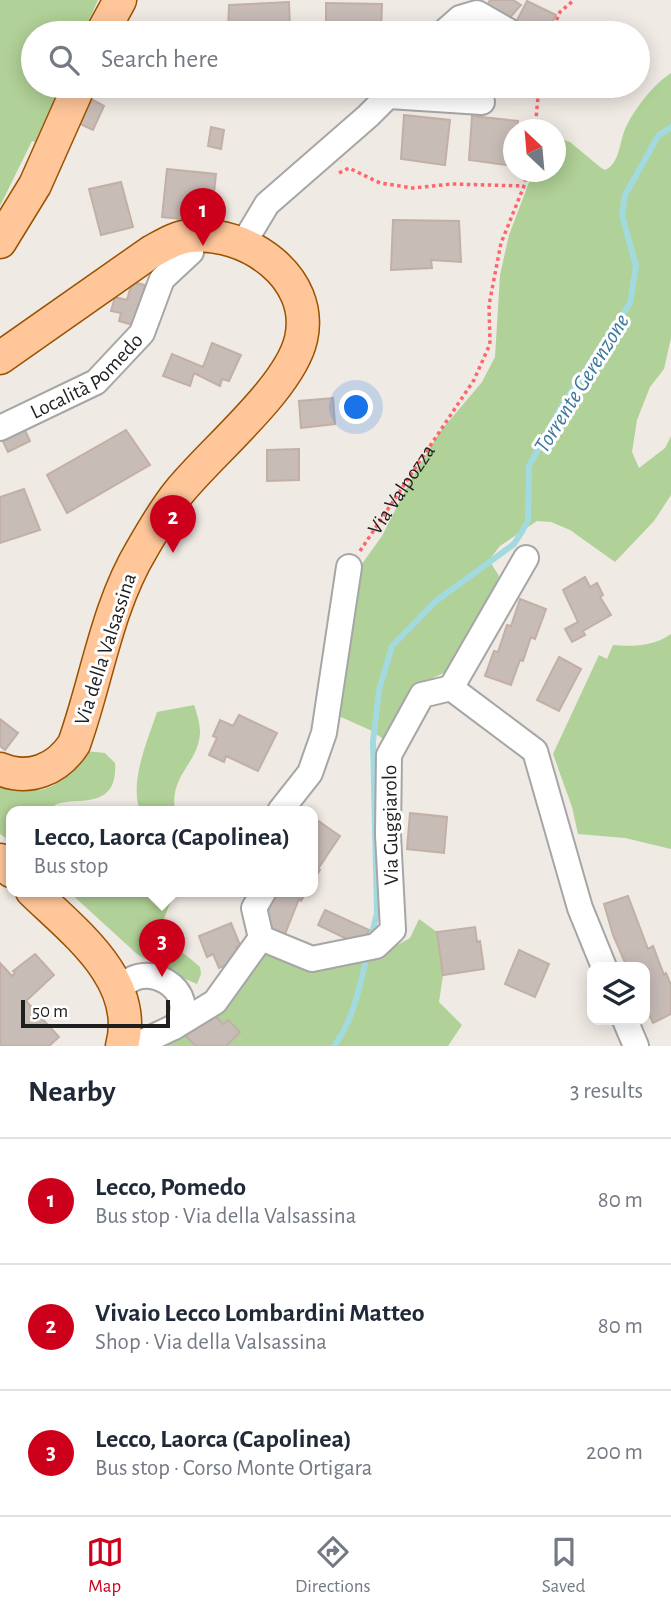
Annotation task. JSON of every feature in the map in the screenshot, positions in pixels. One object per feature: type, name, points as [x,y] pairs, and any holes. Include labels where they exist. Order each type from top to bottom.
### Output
[{"type":"main road","points":[[109,21],[120,0]]},
{"type":"main road","points":[[0,242],[34,185],[74,98]]},
{"type":"main road","name":"Via della Valsassina","points":[[0,358],[151,252],[172,240],[189,236],[211,236],[243,244],[274,264],[284,274],[299,299],[301,339],[295,356],[278,384],[179,492],[137,557],[111,618],[79,731],[68,753],[50,767],[29,775],[0,769]]},
{"type":"main road","points":[[38,897],[101,960],[118,994],[125,1022],[122,1046]]},
{"type":"street","points":[[457,21],[477,13],[491,21]]},
{"type":"street","points":[[243,244],[267,204],[386,98]]},
{"type":"street","points":[[450,98],[482,102]]},
{"type":"street","name":"Località Pomedo","points":[[0,428],[96,382],[142,333],[162,279],[191,252],[189,236]]},
{"type":"street","points":[[526,558],[451,688],[535,751],[580,908],[602,962]]},
{"type":"street","points":[[284,806],[310,773],[324,733],[349,567]]},
{"type":"street","name":"Via Guggiarolo","points":[[261,938],[312,959],[376,946],[393,930],[388,835],[389,755],[422,695],[451,688]]},
{"type":"street","points":[[134,1046],[174,1027],[215,1002],[261,938],[254,908],[260,897]]},
{"type":"street","points":[[118,994],[123,985],[139,976],[168,982],[176,989],[183,1007],[180,1021],[174,1027]]},
{"type":"street","points":[[627,1025],[636,1046]]},
{"type":"path","points":[[556,21],[560,12],[574,0]]},
{"type":"path","points":[[536,119],[538,98]]},
{"type":"path","points":[[337,174],[349,168],[380,183],[413,188],[452,184],[524,186]]},
{"type":"path","name":"Via Valpozza","points":[[349,567],[474,380],[490,344],[489,305],[501,243],[525,182]]},
{"type":"green space","points":[[0,0],[98,0],[88,21],[21,21],[21,98],[55,98],[35,142],[32,141],[0,206]]},
{"type":"green space","points":[[671,73],[671,338],[664,369],[650,387],[637,420],[632,452],[639,468],[665,448],[671,436],[671,495],[654,521],[615,562],[570,530],[551,522],[537,521],[500,546],[489,560],[499,576],[485,610],[450,670],[420,684],[388,742],[370,730],[332,713],[351,579],[382,536],[439,433],[482,382],[495,357],[500,275],[509,235],[529,182],[566,182],[566,141],[600,167],[605,170],[610,167],[617,156],[624,131],[635,111],[646,98],[650,98],[652,90]]},
{"type":"green space","points":[[671,634],[671,849],[625,838],[578,834],[572,807],[553,754],[599,655],[607,659],[613,645],[643,645]]},
{"type":"green space","points":[[194,705],[200,732],[198,743],[176,788],[175,806],[139,806],[138,774],[157,712]]},
{"type":"green space","points":[[85,751],[105,753],[115,763],[114,781],[108,791],[98,797],[54,806],[6,806],[6,838],[0,834],[0,777],[26,789],[48,788],[64,779]]},
{"type":"green space","points":[[75,897],[173,897],[163,930],[170,942],[200,967],[201,974],[197,984],[137,954]]},
{"type":"green space","points":[[419,919],[437,932],[443,975],[439,1002],[462,1025],[448,1046],[167,1046],[259,952],[383,953],[410,938]]},
{"type":"building","points":[[490,0],[513,0],[521,5],[507,21],[485,9]]},
{"type":"building","points":[[527,1],[556,15],[553,21],[517,21]]},
{"type":"building","points":[[289,2],[290,21],[228,21],[229,5]]},
{"type":"building","points":[[326,3],[382,4],[381,21],[326,21]]},
{"type":"building","points":[[93,100],[104,106],[93,130],[67,118],[85,110]]},
{"type":"building","points":[[404,115],[450,120],[445,165],[401,159]]},
{"type":"building","points":[[472,116],[503,119],[503,165],[469,160]]},
{"type":"building","points":[[211,127],[224,130],[221,149],[208,146]]},
{"type":"building","points":[[167,169],[216,174],[211,222],[162,217]]},
{"type":"building","points":[[121,182],[133,227],[101,235],[89,189]]},
{"type":"building","points":[[393,220],[459,221],[461,262],[431,260],[432,268],[391,270]]},
{"type":"building","points":[[132,282],[145,285],[133,325],[119,321],[121,313],[111,311],[115,297],[127,300]]},
{"type":"building","points":[[212,343],[241,355],[229,381],[222,379],[220,386],[194,373],[190,386],[163,376],[172,354],[203,367]]},
{"type":"building","points":[[333,398],[335,424],[301,428],[299,401]]},
{"type":"building","points":[[21,422],[30,441],[8,452],[0,435]]},
{"type":"building","points":[[126,430],[150,465],[67,513],[47,475]]},
{"type":"building","points":[[299,449],[299,480],[267,481],[267,450]]},
{"type":"building","points":[[24,489],[40,530],[0,543],[0,497]]},
{"type":"building","points":[[585,577],[590,587],[597,583],[603,595],[600,597],[611,615],[583,631],[585,635],[572,642],[565,629],[578,622],[563,590]]},
{"type":"building","points":[[520,599],[546,609],[535,639],[531,637],[511,685],[485,676],[494,651],[498,652],[507,625],[511,626]]},
{"type":"building","points":[[559,657],[581,669],[559,711],[537,700]]},
{"type":"building","points":[[239,715],[277,733],[258,771],[226,756],[224,762],[209,755],[217,738],[213,736],[220,720],[233,726]]},
{"type":"building","points":[[0,719],[18,733],[5,750],[0,746]]},
{"type":"building","points":[[410,813],[447,817],[444,853],[407,849]]},
{"type":"building","points":[[318,821],[340,836],[318,869]]},
{"type":"building","points":[[628,896],[648,949],[653,946],[664,975],[666,973],[671,985],[671,1014],[653,1023],[650,1016],[650,962],[625,962],[604,904]]},
{"type":"building","points":[[274,897],[303,897],[301,901],[299,899],[285,934],[263,925]]},
{"type":"building","points":[[325,910],[369,930],[362,945],[339,951],[345,938],[318,925]]},
{"type":"building","points":[[231,923],[240,945],[236,947],[241,959],[219,968],[213,954],[207,957],[199,936]]},
{"type":"building","points":[[475,927],[484,969],[443,975],[437,932]]},
{"type":"building","points":[[519,950],[549,964],[535,997],[505,984]]},
{"type":"building","points":[[35,954],[54,975],[26,1001],[59,1037],[49,1046],[0,1046],[0,963],[12,976],[15,973],[13,971]]},
{"type":"building","points":[[209,1010],[223,1024],[228,1020],[240,1032],[226,1046],[196,1046],[185,1035]]},
{"type":"waterway","name":"Torrente Gerenzone","points":[[371,938],[377,913],[373,741],[379,690],[392,646],[436,601],[514,544],[523,530],[528,520],[529,466],[561,407],[630,303],[636,266],[622,215],[625,195],[658,136],[671,127]]},
{"type":"waterway","name":"Torrente Gerenzone","points":[[334,1046],[351,1014],[367,955]]},
{"type":"place","name":"Lecco, Pomedo","points":[[203,246]]},
{"type":"place","name":"Vivaio Lecco Lombardini Matteo","points":[[173,553]]},
{"type":"place","name":"Lecco, Laorca (Capolinea)","points":[[162,977]]}]
